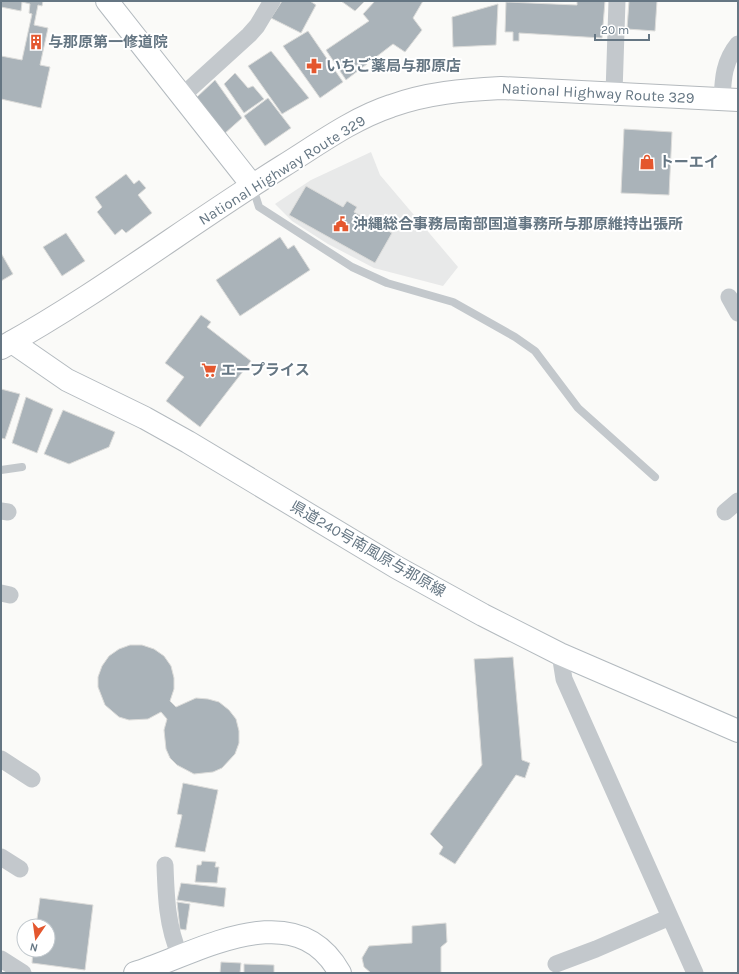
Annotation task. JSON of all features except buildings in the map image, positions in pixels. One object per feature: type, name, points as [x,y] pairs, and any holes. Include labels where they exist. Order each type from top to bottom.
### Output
[{"type":"main road","points":[[107,1],[183,95],[252,185]]},
{"type":"main road","name":"National Highway Route 329","points":[[6,345],[52,319],[252,185],[350,124],[390,106],[431,94],[463,90],[501,88],[730,100]]},
{"type":"main road","name":"県道240号南風原与那原線","points":[[6,345],[67,380],[139,415],[188,442],[396,567],[483,615],[560,654],[738,731]]},
{"type":"main road","points":[[145,971],[180,956],[232,937],[252,933],[282,933],[300,936],[315,944],[326,953],[340,973]]},
{"type":"street","points":[[183,95],[249,35],[257,26],[272,1]]},
{"type":"street","points":[[614,93],[617,1]]},
{"type":"street","points":[[730,100],[723,71],[729,57],[738,44]]},
{"type":"street","points":[[729,297],[738,313]]},
{"type":"street","points":[[725,512],[738,502]]},
{"type":"street","points":[[560,654],[564,679],[694,973]]},
{"type":"street","points":[[1,759],[32,779]]},
{"type":"street","points":[[1,857],[20,869]]},
{"type":"street","points":[[165,865],[166,899],[172,939],[180,956]]},
{"type":"street","points":[[556,964],[596,949],[670,917]]},
{"type":"street","points":[[1,959],[23,973]]},
{"type":"lane","points":[[252,185],[259,207],[352,267],[387,283],[454,302],[535,351],[578,408],[655,477]]},
{"type":"lane","points":[[1,470],[22,467]]},
{"type":"shaded area","points":[[371,152],[380,175],[458,267],[443,286],[374,268],[328,244],[292,221],[275,204],[311,180]]},
{"type":"place","name":"与那原第一修道院","points":[[36,42]]},
{"type":"place","name":"いちご薬局与那原店","points":[[314,66]]},
{"type":"place","name":"トーエイ","points":[[647,162]]},
{"type":"place","name":"沖縄総合事務局南部国道事務所与那原維持出張所","points":[[341,224]]},
{"type":"place","name":"エープライス","points":[[209,370]]}]
